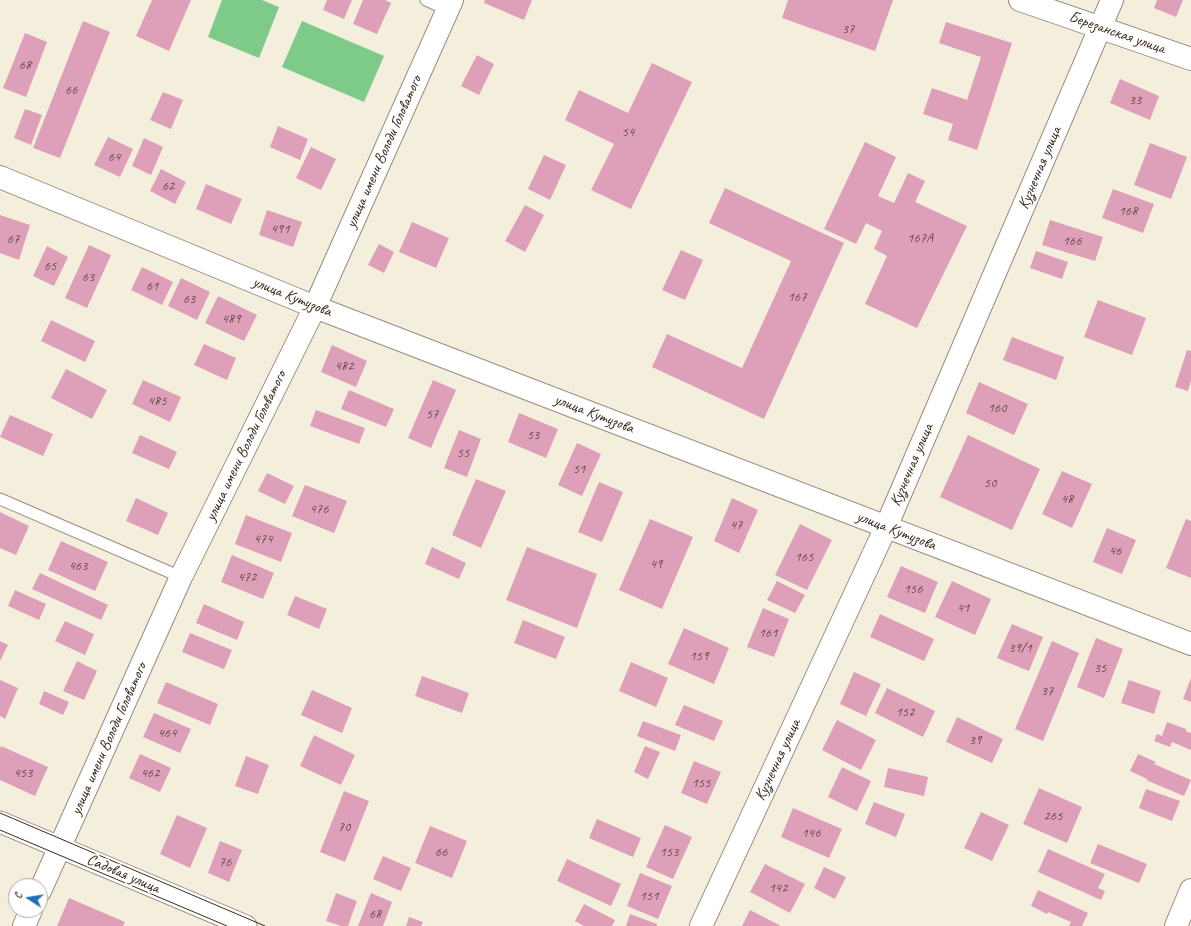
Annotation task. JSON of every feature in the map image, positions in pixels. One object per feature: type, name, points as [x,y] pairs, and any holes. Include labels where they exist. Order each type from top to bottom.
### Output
[{"type":"street","name":"Березанская улица","points":[[1020,0],[1191,59]]},
{"type":"street","name":"Кузнечная улица","points":[[701,926],[886,527],[1112,0]]},
{"type":"street","name":"улица имени Володи Головатого","points":[[46,878],[181,578],[315,307],[450,5]]},
{"type":"street","name":"улица Кутузова","points":[[0,177],[315,307],[1191,644]]},
{"type":"street","name":"Садовая улица","points":[[0,822],[246,926]]},
{"type":"street","points":[[1176,926],[1191,890]]},
{"type":"lane","points":[[426,0],[450,5]]},
{"type":"lane","points":[[0,499],[181,578]]},
{"type":"green space","points":[[222,0],[262,0],[279,7],[259,58],[208,37]]},
{"type":"green space","points":[[302,21],[384,56],[364,102],[282,67]]},
{"type":"building","points":[[152,0],[191,0],[169,51],[136,36]]},
{"type":"building","points":[[327,0],[352,0],[344,19],[323,10]]},
{"type":"building","points":[[363,0],[385,0],[391,3],[377,34],[353,24]]},
{"type":"building","points":[[485,0],[532,0],[524,20],[484,3]]},
{"type":"building","points":[[788,0],[893,0],[875,51],[782,18]]},
{"type":"building","points":[[1157,0],[1183,0],[1176,17],[1154,8]]},
{"type":"building","points":[[83,21],[110,32],[60,158],[33,148]]},
{"type":"building","points":[[946,22],[1012,43],[977,150],[948,140],[953,124],[923,114],[932,88],[967,100],[981,57],[939,43]]},
{"type":"building","points":[[25,33],[47,42],[26,97],[3,88]]},
{"type":"building","points":[[477,55],[494,64],[479,95],[461,86]]},
{"type":"building","points":[[652,63],[692,82],[631,209],[591,190],[614,144],[565,120],[579,90],[628,113]]},
{"type":"building","points":[[1120,79],[1159,96],[1150,120],[1110,103]]},
{"type":"building","points":[[163,92],[183,100],[171,129],[150,120]]},
{"type":"building","points":[[25,109],[42,115],[31,145],[14,138]]},
{"type":"building","points":[[278,126],[308,139],[300,160],[270,147]]},
{"type":"building","points":[[108,137],[133,149],[120,177],[94,165]]},
{"type":"building","points":[[144,138],[163,147],[151,175],[132,166]]},
{"type":"building","points":[[865,142],[896,157],[878,196],[894,203],[908,173],[925,181],[915,202],[967,226],[917,328],[865,304],[887,256],[874,249],[882,231],[866,223],[856,244],[824,229]]},
{"type":"building","points":[[1150,143],[1187,157],[1171,199],[1134,185]]},
{"type":"building","points":[[311,147],[336,159],[321,190],[296,178]]},
{"type":"building","points":[[544,155],[566,165],[550,200],[528,189]]},
{"type":"building","points":[[161,169],[186,182],[175,204],[150,191]]},
{"type":"building","points":[[206,184],[242,199],[231,224],[196,209]]},
{"type":"building","points":[[725,188],[844,243],[764,419],[652,367],[667,334],[742,368],[791,261],[709,223]]},
{"type":"building","points":[[1113,189],[1154,204],[1143,233],[1102,218]]},
{"type":"building","points":[[525,205],[544,215],[525,252],[505,241]]},
{"type":"building","points":[[267,210],[302,222],[293,247],[259,235]]},
{"type":"building","points":[[0,215],[30,225],[19,260],[0,253]]},
{"type":"building","points":[[1050,220],[1103,237],[1095,261],[1042,245]]},
{"type":"building","points":[[412,222],[449,238],[436,268],[399,252]]},
{"type":"building","points":[[379,244],[394,252],[384,273],[368,265]]},
{"type":"building","points":[[89,245],[111,255],[87,308],[65,298]]},
{"type":"building","points":[[47,246],[68,257],[54,286],[33,276]]},
{"type":"building","points":[[681,250],[703,260],[685,300],[662,290]]},
{"type":"building","points":[[1036,251],[1068,262],[1062,279],[1030,268]]},
{"type":"building","points":[[142,267],[173,282],[162,305],[131,290]]},
{"type":"building","points":[[181,278],[210,292],[197,320],[168,306]]},
{"type":"building","points":[[218,296],[257,315],[244,341],[205,323]]},
{"type":"building","points":[[1098,300],[1146,318],[1132,355],[1084,337]]},
{"type":"building","points":[[51,320],[95,341],[85,362],[41,341]]},
{"type":"building","points":[[1012,337],[1064,357],[1056,380],[1003,360]]},
{"type":"building","points":[[204,344],[236,358],[227,380],[194,365]]},
{"type":"building","points":[[332,345],[367,361],[356,387],[321,372]]},
{"type":"building","points":[[1187,350],[1191,351],[1191,380],[1188,391],[1175,387]]},
{"type":"building","points":[[66,369],[107,390],[92,419],[51,398]]},
{"type":"building","points":[[143,380],[181,397],[170,422],[132,404]]},
{"type":"building","points":[[433,380],[456,390],[431,448],[408,438]]},
{"type":"building","points":[[979,382],[1028,404],[1014,435],[966,413]]},
{"type":"building","points":[[349,390],[394,409],[386,427],[341,409]]},
{"type":"building","points":[[316,410],[365,428],[359,444],[310,426]]},
{"type":"building","points":[[519,413],[558,429],[546,458],[508,442]]},
{"type":"building","points":[[10,415],[53,434],[43,456],[0,437]]},
{"type":"building","points":[[459,430],[481,439],[467,477],[444,468]]},
{"type":"building","points":[[140,435],[177,452],[169,469],[132,453]]},
{"type":"building","points":[[968,435],[1040,469],[1012,530],[940,497]]},
{"type":"building","points":[[577,443],[601,454],[582,496],[558,485]]},
{"type":"building","points":[[1062,471],[1092,484],[1072,528],[1042,514]]},
{"type":"building","points":[[267,473],[294,486],[285,504],[258,491]]},
{"type":"building","points":[[476,479],[506,491],[481,548],[452,535]]},
{"type":"building","points":[[599,482],[623,492],[602,542],[578,532]]},
{"type":"building","points":[[305,485],[347,501],[334,533],[292,516]]},
{"type":"building","points":[[136,498],[168,513],[158,535],[126,521]]},
{"type":"building","points":[[732,498],[758,510],[739,553],[714,541]]},
{"type":"building","points":[[0,512],[29,526],[16,555],[0,548]]},
{"type":"building","points":[[246,515],[292,533],[281,562],[235,544]]},
{"type":"building","points":[[650,519],[693,537],[662,609],[619,590]]},
{"type":"building","points":[[1186,519],[1191,521],[1191,578],[1166,568]]},
{"type":"building","points":[[800,524],[832,540],[807,590],[775,575]]},
{"type":"building","points":[[1107,528],[1136,540],[1122,574],[1093,562]]},
{"type":"building","points":[[61,541],[108,562],[95,591],[48,570]]},
{"type":"building","points":[[432,547],[466,563],[459,579],[425,564]]},
{"type":"building","points":[[527,547],[597,574],[577,628],[506,600]]},
{"type":"building","points":[[232,555],[274,573],[263,599],[221,582]]},
{"type":"building","points":[[901,566],[938,582],[925,613],[887,597]]},
{"type":"building","points":[[40,573],[108,605],[101,620],[32,589]]},
{"type":"building","points":[[777,581],[805,595],[795,613],[767,600]]},
{"type":"building","points":[[952,581],[991,599],[975,635],[935,617]]},
{"type":"building","points":[[15,590],[46,604],[39,620],[8,606]]},
{"type":"building","points":[[295,596],[327,609],[319,629],[287,615]]},
{"type":"building","points":[[204,604],[244,622],[237,640],[196,623]]},
{"type":"building","points":[[763,608],[789,619],[774,657],[747,647]]},
{"type":"building","points":[[880,614],[934,639],[924,661],[870,637]]},
{"type":"building","points":[[523,620],[565,637],[556,659],[514,643]]},
{"type":"building","points":[[65,621],[94,634],[85,655],[55,641]]},
{"type":"building","points":[[1012,624],[1043,637],[1029,671],[997,658]]},
{"type":"building","points":[[684,628],[729,648],[714,684],[668,664]]},
{"type":"building","points":[[190,633],[232,650],[224,669],[182,652]]},
{"type":"building","points":[[1096,638],[1123,649],[1104,698],[1077,687]]},
{"type":"building","points":[[0,641],[8,645],[0,661]]},
{"type":"building","points":[[1052,641],[1079,653],[1043,741],[1015,729]]},
{"type":"building","points":[[77,661],[97,671],[84,700],[63,691]]},
{"type":"building","points":[[631,662],[668,678],[656,707],[619,691]]},
{"type":"building","points":[[854,672],[881,684],[866,716],[840,704]]},
{"type":"building","points":[[422,676],[469,693],[462,713],[415,696]]},
{"type":"building","points":[[1191,678],[1191,702],[1183,699]]},
{"type":"building","points":[[0,680],[18,688],[5,719],[0,716]]},
{"type":"building","points":[[1129,680],[1161,691],[1154,714],[1121,703]]},
{"type":"building","points":[[166,682],[218,704],[210,725],[157,703]]},
{"type":"building","points":[[887,688],[935,711],[923,737],[875,713]]},
{"type":"building","points":[[312,690],[352,708],[342,733],[301,715]]},
{"type":"building","points":[[44,691],[69,702],[63,715],[39,704]]},
{"type":"building","points":[[684,705],[723,721],[714,741],[675,725]]},
{"type":"building","points":[[154,713],[191,729],[180,753],[143,737]]},
{"type":"building","points":[[957,717],[1003,739],[992,763],[946,742]]},
{"type":"building","points":[[837,720],[876,740],[861,770],[822,750]]},
{"type":"building","points":[[643,721],[681,735],[675,751],[637,736]]},
{"type":"building","points":[[1167,722],[1186,729],[1186,731],[1191,733],[1191,750],[1172,742],[1170,747],[1154,741],[1157,734],[1162,736]]},
{"type":"building","points":[[314,735],[355,755],[341,785],[300,766]]},
{"type":"building","points":[[1,746],[48,767],[35,796],[0,780]]},
{"type":"building","points":[[645,746],[660,752],[648,779],[634,772]]},
{"type":"building","points":[[140,754],[171,768],[160,792],[129,778]]},
{"type":"building","points":[[1138,754],[1156,762],[1154,764],[1191,780],[1184,796],[1146,780],[1147,779],[1130,771]]},
{"type":"building","points":[[246,756],[269,765],[258,794],[235,786]]},
{"type":"building","points":[[694,761],[721,772],[707,804],[681,793]]},
{"type":"building","points":[[842,767],[871,781],[857,811],[828,797]]},
{"type":"building","points":[[888,768],[928,777],[924,796],[884,787]]},
{"type":"building","points":[[1039,788],[1082,807],[1067,843],[1023,824]]},
{"type":"building","points":[[1146,789],[1180,801],[1172,821],[1139,808]]},
{"type":"building","points":[[344,791],[369,801],[345,862],[320,852]]},
{"type":"building","points":[[874,802],[905,814],[896,837],[865,824]]},
{"type":"building","points":[[793,808],[842,829],[829,858],[781,837]]},
{"type":"building","points":[[981,812],[1009,825],[992,861],[964,848]]},
{"type":"building","points":[[177,815],[207,828],[190,868],[160,854]]},
{"type":"building","points":[[597,819],[641,838],[633,857],[589,838]]},
{"type":"building","points":[[665,825],[692,837],[673,879],[646,867]]},
{"type":"building","points":[[430,826],[467,841],[452,878],[415,863]]},
{"type":"building","points":[[220,841],[242,850],[229,882],[208,873]]},
{"type":"building","points":[[1098,844],[1147,864],[1139,883],[1090,863]]},
{"type":"building","points":[[1048,849],[1105,874],[1098,888],[1105,891],[1101,900],[1038,872]]},
{"type":"building","points":[[383,856],[411,868],[401,891],[373,879]]},
{"type":"building","points":[[567,859],[621,884],[611,906],[557,881]]},
{"type":"building","points":[[765,864],[805,884],[790,913],[750,892]]},
{"type":"building","points":[[824,867],[846,877],[835,899],[814,888]]},
{"type":"building","points":[[640,873],[672,886],[658,919],[627,906]]},
{"type":"building","points":[[1038,890],[1088,913],[1082,926],[1069,926],[1071,922],[1048,912],[1047,914],[1031,906]]},
{"type":"building","points":[[336,893],[357,901],[348,926],[341,926],[326,921]]},
{"type":"building","points":[[371,893],[392,902],[383,926],[358,926]]},
{"type":"building","points":[[69,898],[125,922],[123,926],[57,926]]},
{"type":"building","points":[[584,904],[615,920],[612,926],[584,926],[575,921]]},
{"type":"building","points":[[750,910],[781,926],[742,926]]},
{"type":"building","points":[[630,914],[657,924],[657,926],[626,926]]},
{"type":"building","points":[[409,917],[423,922],[421,926],[406,926]]},
{"type":"tram line","points":[[0,813],[265,926]]},
{"type":"tram line","points":[[0,830],[227,926]]}]
